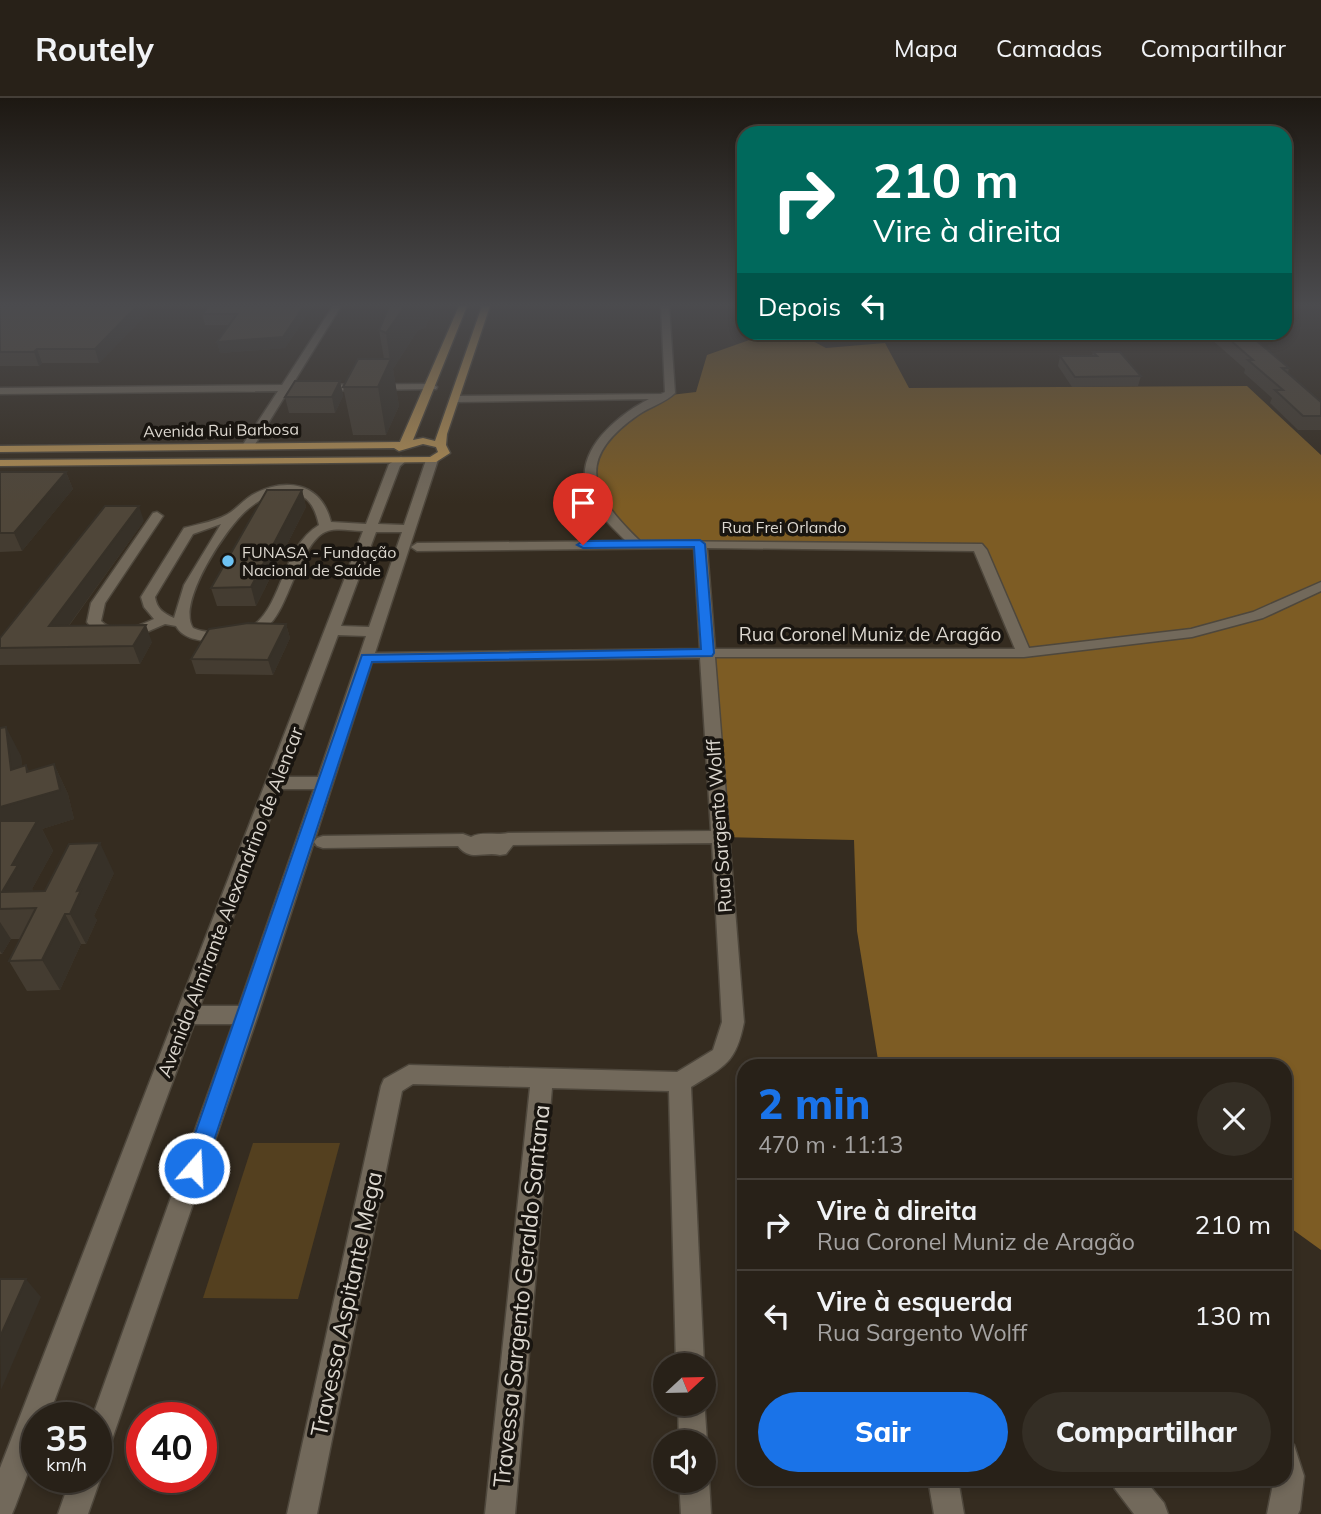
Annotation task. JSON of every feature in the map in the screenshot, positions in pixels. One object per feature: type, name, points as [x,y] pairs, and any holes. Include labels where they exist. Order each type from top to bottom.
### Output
[{"type":"main road","name":"Avenida Almirante Alexandrino de Alencar","points":[[407,443],[438,372]]},
{"type":"main road","points":[[438,446],[464,372]]},
{"type":"main road","name":"Avenida Rui Barbosa","points":[[0,449],[379,445],[423,441],[438,446]]},
{"type":"main road","points":[[379,445],[407,443]]},
{"type":"main road","name":"Avenida Rui Barbosa","points":[[407,443],[416,462],[438,446]]},
{"type":"main road","name":"Avenida Rui Barbosa","points":[[0,463],[407,443]]},
{"type":"street","points":[[248,446],[296,372]]},
{"type":"street","points":[[636,544],[611,520],[593,492],[589,480],[589,463],[611,430],[670,393],[669,372]]},
{"type":"street","points":[[0,391],[432,387]]},
{"type":"street","points":[[455,399],[662,396]]},
{"type":"street","name":"Avenida Almirante Alexandrino de Alencar","points":[[0,1507],[396,464],[407,443]]},
{"type":"street","points":[[112,1402],[247,1015],[375,632],[414,538],[438,446]]},
{"type":"street","points":[[300,488],[313,496],[322,510],[326,526],[309,539],[298,554],[268,620],[256,630],[202,637],[186,631],[181,624],[179,616],[185,599],[222,528],[258,497],[300,488]]},
{"type":"street","points":[[157,516],[98,603],[94,622],[99,629],[110,633],[124,633],[139,631],[163,619]]},
{"type":"street","points":[[181,624],[163,619],[148,605],[148,597],[183,536],[195,527],[233,516]]},
{"type":"street","name":"Rua Frei Orlando","points":[[326,526],[373,527],[414,538],[636,544],[973,547],[981,551],[1024,653]]},
{"type":"street","name":"Rua Sargento Wolff","points":[[680,1082],[721,1057],[729,1042],[733,1023],[700,544]]},
{"type":"street","name":"Rua Coronel Muniz de Aragão","points":[[366,658],[708,653],[1024,653],[1192,633],[1258,615],[1321,586]]},
{"type":"street","points":[[333,631],[375,632]]},
{"type":"street","points":[[275,783],[324,783]]},
{"type":"street","points":[[323,842],[463,840],[471,850],[478,840],[485,848],[493,840],[499,849],[508,839],[720,836]]},
{"type":"street","points":[[187,1014],[247,1015]]},
{"type":"street","name":"Travessa Aspitante Mega","points":[[302,1514],[392,1086],[408,1074],[542,1078]]},
{"type":"street","points":[[542,1078],[680,1082],[690,1353]]},
{"type":"street","name":"Travessa Sargento Geraldo Santana","points":[[500,1514],[542,1078]]},
{"type":"street","points":[[944,1486],[949,1514]]},
{"type":"street","points":[[1131,1486],[1153,1514]]},
{"type":"street","points":[[1282,1514],[1286,1510],[1288,1486]]},
{"type":"street","points":[[73,1514],[80,1493]]},
{"type":"street","points":[[695,1493],[696,1514]]},
{"type":"shaded area","points":[[702,372],[901,372],[909,388],[1247,386],[1321,455],[1321,1250],[1292,1229],[1292,1059],[878,1059],[857,931],[854,840],[720,837],[708,653],[1024,653],[981,550],[636,544],[611,520],[589,463],[602,443],[662,396],[696,392]]},
{"type":"shaded area","points":[[253,1143],[340,1143],[298,1299],[203,1298]]},
{"type":"building","points":[[351,372],[385,372],[378,387],[343,387]]},
{"type":"building","points":[[1071,372],[1138,372],[1141,376],[1075,377]]},
{"type":"building","points":[[1262,372],[1287,372],[1321,402],[1321,416],[1303,416],[1275,390],[1283,390]]},
{"type":"building","points":[[295,381],[340,381],[332,397],[285,397]]},
{"type":"building","points":[[0,472],[66,472],[14,533],[0,533]]},
{"type":"building","points":[[267,490],[302,490],[251,587],[211,588]]},
{"type":"building","points":[[105,506],[139,506],[49,626],[146,625],[133,646],[0,648],[0,638]]},
{"type":"building","points":[[248,623],[286,624],[268,660],[191,659],[209,629]]},
{"type":"building","points":[[6,727],[11,770],[26,765],[27,772],[54,764],[60,790],[0,807],[0,728]]},
{"type":"building","points":[[0,821],[37,821],[12,865],[18,865],[2,892],[45,891],[69,844],[100,843],[77,891],[81,890],[70,914],[65,914],[42,960],[9,961],[36,908],[0,909]]},
{"type":"building","points":[[0,1279],[26,1279],[0,1337]]},
{"type":"place","name":"FUNASA - Fundação Nacional de Saúde","points":[[228,561]]},
{"type":"route","points":[[194,1168],[366,658],[708,653],[700,544],[583,545]]}]
